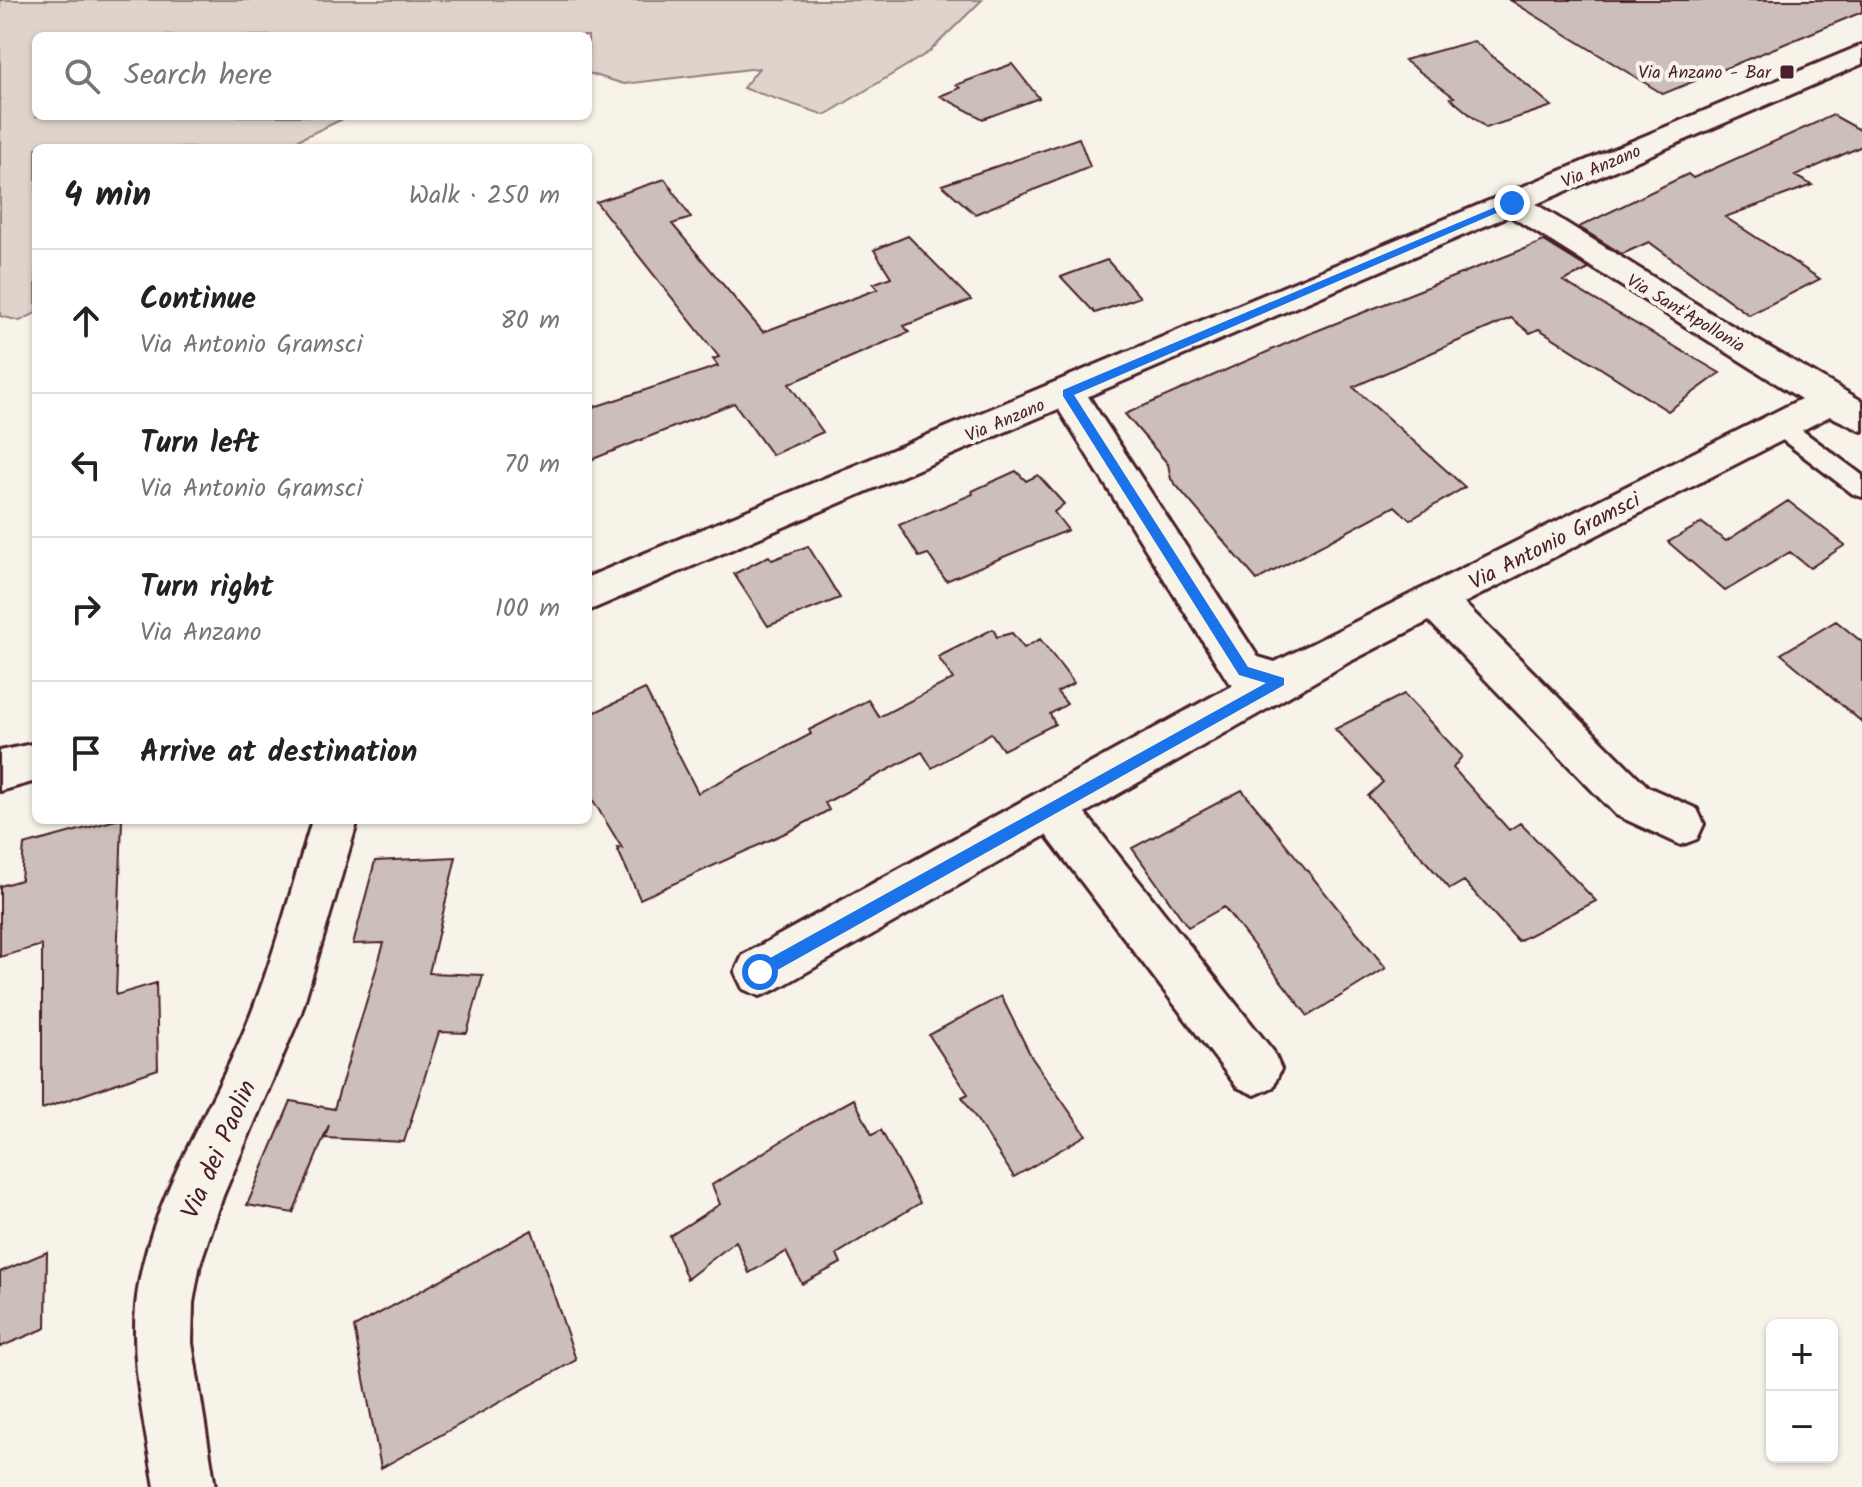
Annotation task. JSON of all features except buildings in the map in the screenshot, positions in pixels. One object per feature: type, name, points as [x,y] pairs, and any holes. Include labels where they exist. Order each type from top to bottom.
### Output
[{"type":"street","name":"Via Anzano","points":[[592,593],[1862,54]]},
{"type":"street","name":"Via Sant'Apollonia","points":[[1512,203],[1846,409]]},
{"type":"street","points":[[1067,393],[1244,671],[1279,681]]},
{"type":"street","name":"Via Antonio Gramsci","points":[[760,972],[1279,681],[1434,600],[1780,426],[1846,409]]},
{"type":"street","points":[[1434,600],[1632,801],[1681,824]]},
{"type":"street","points":[[0,771],[32,763]]},
{"type":"street","points":[[1053,808],[1255,1069]]},
{"type":"street","name":"Via dei Paolin","points":[[185,1487],[163,1342],[169,1280],[185,1221],[205,1169],[265,1042],[283,996],[334,824]]},
{"type":"lane","points":[[1780,426],[1862,488]]},
{"type":"shaded area","points":[[0,0],[982,0],[929,52],[825,115],[743,88],[759,68],[624,84],[592,74],[592,32],[32,32],[32,120],[340,120],[290,144],[32,144],[32,315],[20,321],[0,316]]},
{"type":"place","name":"Via Anzano - Bar","points":[[1787,72]]},
{"type":"route","points":[[760,972],[1279,681],[1244,671],[1067,393],[1512,203]]}]
